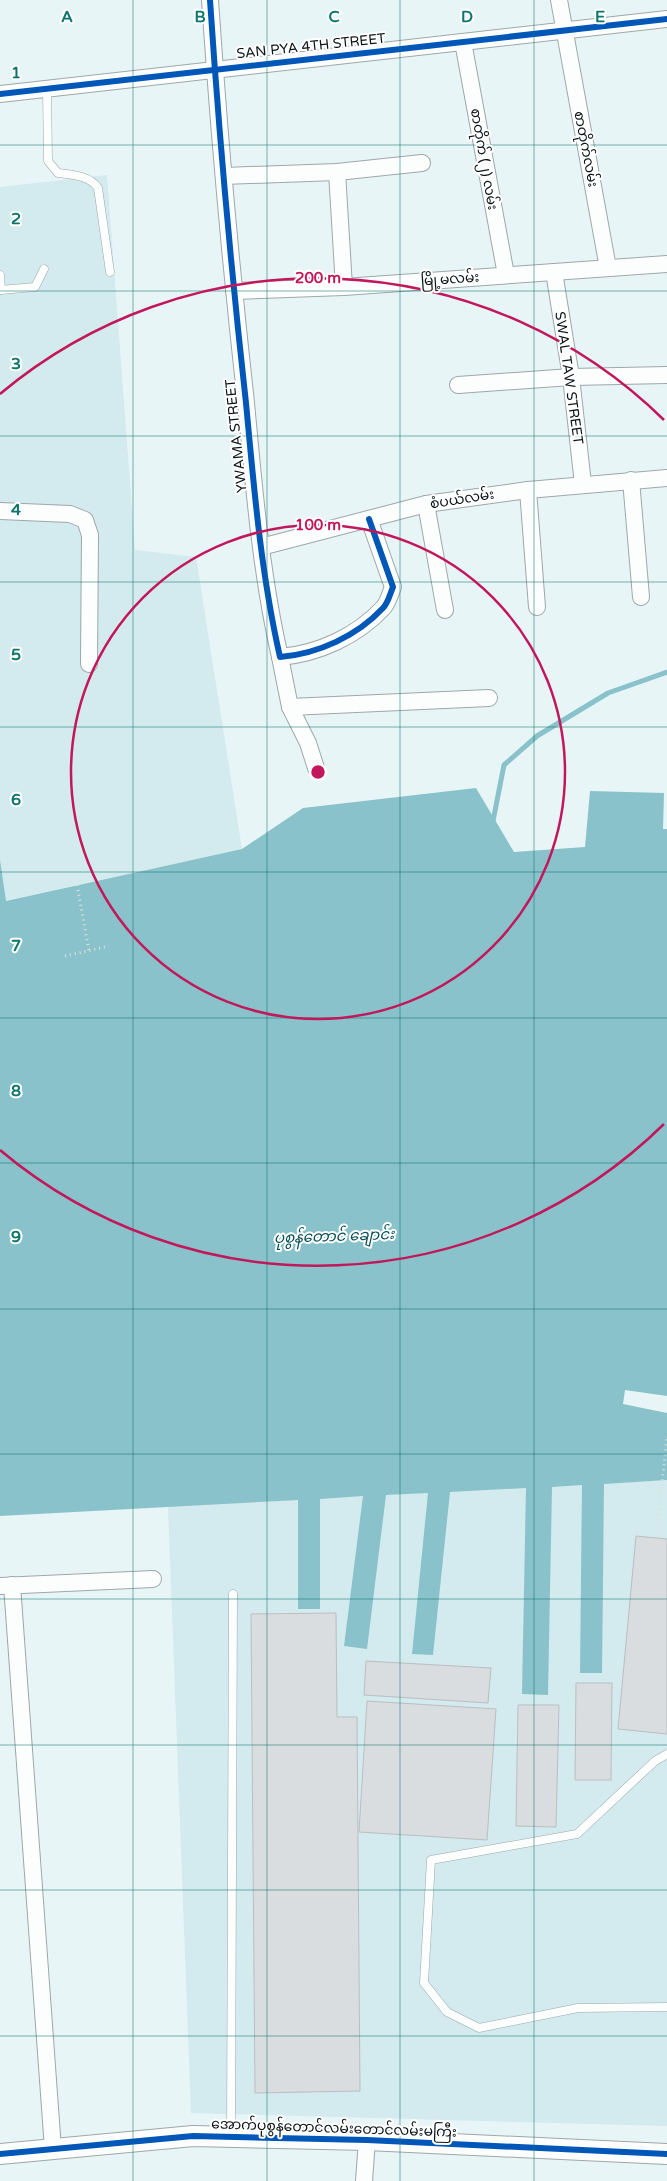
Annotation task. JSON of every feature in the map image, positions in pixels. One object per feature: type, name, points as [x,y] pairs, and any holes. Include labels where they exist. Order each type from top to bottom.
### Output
[{"type":"street","name":"YWAMA STREET","points":[[210,0],[234,291],[261,547],[273,624],[290,707],[308,743],[316,768]]},
{"type":"street","name":"စာတိုက်လမ်း","points":[[559,0],[608,268]]},
{"type":"street","name":"SAN PYA 4TH STREET","points":[[0,94],[667,19]]},
{"type":"street","name":"စာတိုက် (၂) လမ်း","points":[[463,42],[506,275]]},
{"type":"street","points":[[224,176],[337,172],[422,163]]},
{"type":"street","points":[[337,172],[344,287]]},
{"type":"street","name":"မြို့မလမ်း","points":[[234,291],[344,287],[667,264]]},
{"type":"street","name":"SWAL TAW STREET","points":[[554,272],[570,377],[583,484]]},
{"type":"street","points":[[458,385],[570,377],[667,375]]},
{"type":"street","name":"စံပယ်လမ်း","points":[[261,547],[426,504],[583,484],[667,478]]},
{"type":"street","points":[[631,480],[641,597]]},
{"type":"street","points":[[528,490],[537,607]]},
{"type":"street","points":[[426,504],[445,610]]},
{"type":"street","points":[[0,511],[70,514],[85,520],[90,535],[89,664]]},
{"type":"street","points":[[280,657],[298,656],[328,647],[359,628],[384,607],[393,587],[369,519]]},
{"type":"street","points":[[290,707],[489,698]]},
{"type":"street","points":[[53,2149],[6,1586],[154,1578]]},
{"type":"street","name":"အောက်ပုစွန်တောင်လမ်းတောင်လမ်းမကြီး","points":[[0,2154],[193,2136],[367,2140],[667,2154]]},
{"type":"street","points":[[364,2181],[367,2140]]},
{"type":"lane","points":[[48,89],[48,161],[58,173],[82,176],[94,181],[98,188],[110,272]]},
{"type":"lane","points":[[0,275],[0,290],[35,287],[44,269]]},
{"type":"lane","points":[[231,2136],[233,1594]]},
{"type":"lane","points":[[667,1754],[655,1761],[577,1834],[431,1860],[424,1983],[446,2012],[479,2028],[578,2008],[667,2007]]},
{"type":"path","points":[[77,885],[89,951]]},
{"type":"path","points":[[65,956],[109,946]]},
{"type":"path","points":[[657,1530],[667,1436]]},
{"type":"shaded area","points":[[107,175],[135,550],[196,557],[242,849],[0,902],[0,187]]},
{"type":"shaded area","points":[[667,1480],[667,2126],[191,2113],[168,1506]]},
{"type":"water","name":"ပုစွန်တောင် ချောင်း","points":[[476,788],[514,852],[585,847],[590,791],[664,793],[663,829],[667,829],[667,1480],[604,1484],[602,1673],[580,1673],[582,1485],[552,1487],[548,1695],[522,1694],[526,1488],[450,1492],[433,1655],[412,1654],[428,1493],[386,1495],[367,1649],[344,1646],[363,1496],[320,1499],[320,1609],[298,1609],[298,1500],[0,1516],[0,860],[6,901],[242,849],[303,808]]},
{"type":"pier","points":[[625,1390],[667,1396],[667,1413],[623,1404]]},
{"type":"building","points":[[636,1536],[667,1539],[667,1734],[618,1729]]},
{"type":"building","points":[[336,1613],[337,1717],[357,1717],[360,2091],[255,2093],[251,1614]]},
{"type":"building","points":[[366,1661],[491,1668],[488,1703],[364,1695]]},
{"type":"building","points":[[576,1683],[612,1683],[611,1780],[575,1780]]},
{"type":"building","points":[[367,1701],[496,1709],[487,1840],[359,1832]]},
{"type":"building","points":[[518,1705],[559,1705],[556,1827],[516,1826]]},
{"type":"waterway","points":[[493,821],[504,765],[537,736],[608,693],[667,672]]},
{"type":"cycle path","points":[[210,0],[235,302],[255,499],[263,563],[280,657],[308,652],[336,642],[361,627],[385,606],[393,587],[369,519]]},
{"type":"cycle path","points":[[0,94],[667,19]]},
{"type":"cycle path","points":[[0,2154],[193,2136],[367,2140],[667,2154]]}]
